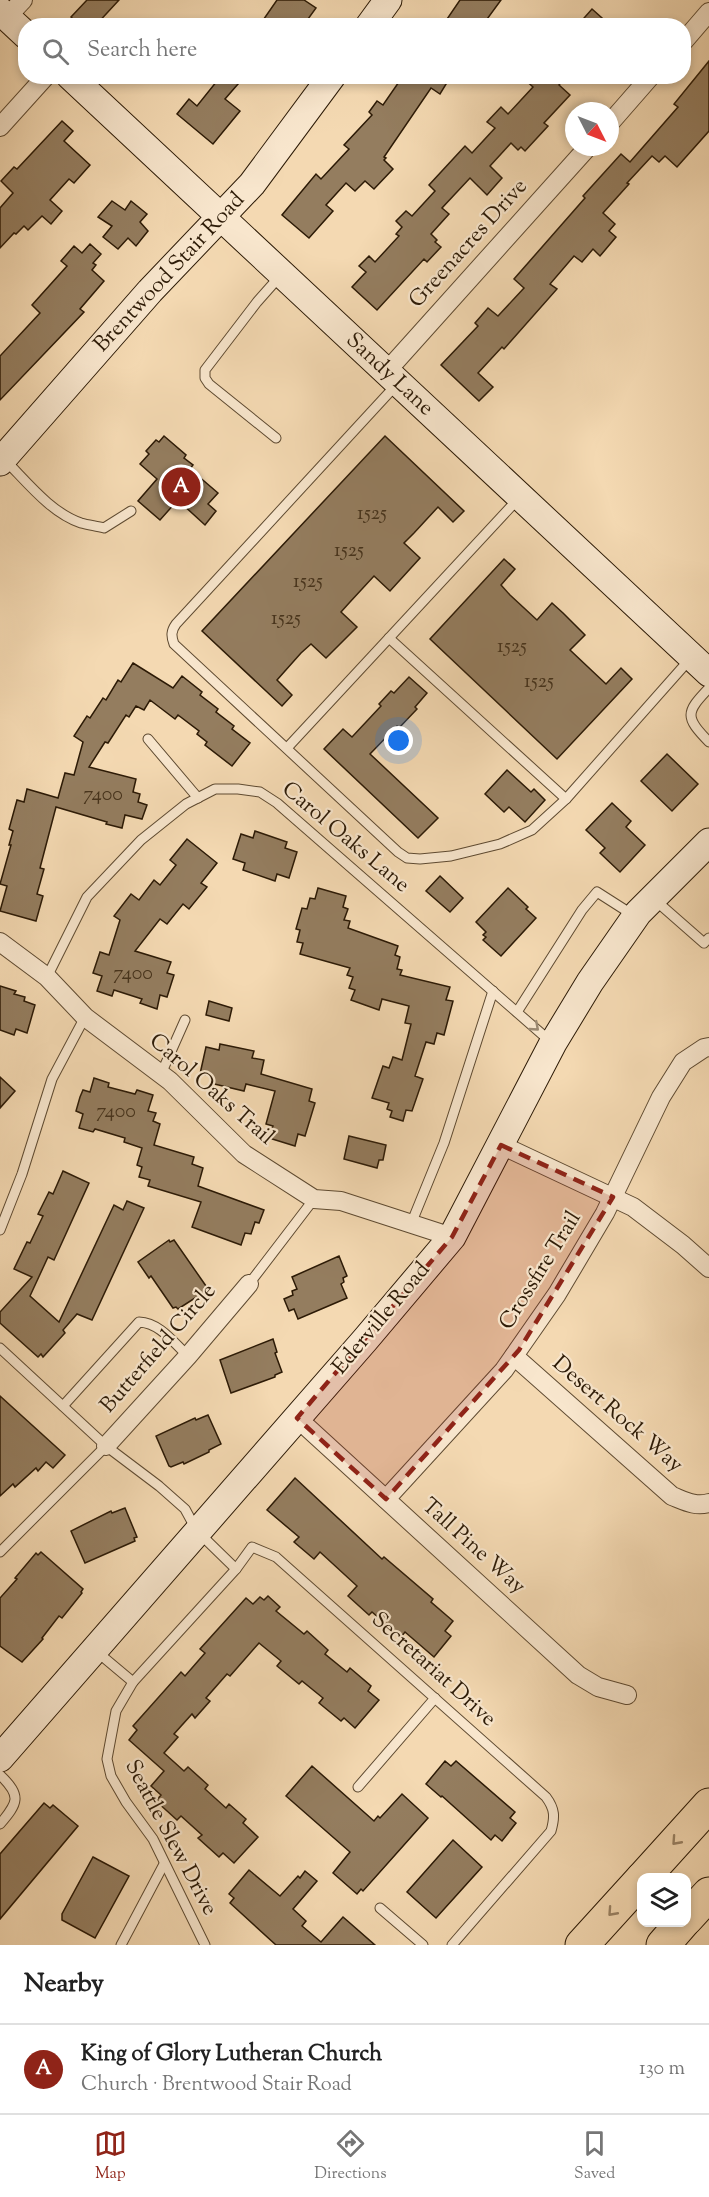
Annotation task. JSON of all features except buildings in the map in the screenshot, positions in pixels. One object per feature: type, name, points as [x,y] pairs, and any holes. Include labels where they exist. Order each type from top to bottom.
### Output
[{"type":"highway","points":[[647,1873],[709,1805]]},
{"type":"highway","points":[[582,1945],[637,1884]]},
{"type":"highway","points":[[691,1914],[709,1894]]},
{"type":"highway","points":[[663,1945],[679,1927]]},
{"type":"street","points":[[375,18],[388,0]]},
{"type":"street","points":[[691,33],[709,12]]},
{"type":"street","points":[[0,127],[39,84]]},
{"type":"street","name":"Sandy Lane","points":[[78,84],[700,665]]},
{"type":"street","name":"Brentwood Stair Road","points":[[2,460],[150,291],[252,184],[326,84]]},
{"type":"street","points":[[619,113],[644,84]]},
{"type":"street","name":"Greenacres Drive","points":[[392,378],[580,156]]},
{"type":"street","name":"Ederville Road","points":[[0,1758],[452,1237],[553,1043],[590,982],[644,907],[709,842]]},
{"type":"street","name":"Carol Oaks Trail","points":[[0,942],[47,977],[85,1017],[170,1081],[244,1154],[314,1199],[341,1201],[452,1237]]},
{"type":"street","name":"Crossfire Trail","points":[[386,1500],[514,1356],[557,1294],[613,1197],[661,1097],[683,1062],[707,1047]]},
{"type":"street","points":[[501,1145],[613,1197],[652,1221],[709,1268]]},
{"type":"street","name":"Butterfield Circle","points":[[106,1446],[188,1356],[249,1284]]},
{"type":"street","name":"Desert Rock Way","points":[[514,1356],[672,1496],[700,1504]]},
{"type":"street","name":"Tall Pine Way","points":[[297,1418],[578,1675],[598,1687],[627,1695]]},
{"type":"lane","points":[[276,438],[209,384],[205,378],[205,370],[281,274]]},
{"type":"lane","points":[[392,378],[172,630],[171,638],[174,644],[398,852],[406,858],[420,859],[452,856],[500,844],[532,830],[700,665]]},
{"type":"lane","points":[[2,460],[59,511],[80,523],[104,528],[131,511]]},
{"type":"lane","points":[[287,748],[520,497]]},
{"type":"lane","points":[[389,638],[566,799]]},
{"type":"lane","points":[[709,688],[694,704],[690,714],[692,724],[709,742]]},
{"type":"lane","points":[[148,739],[198,798]]},
{"type":"lane","name":"Carol Oaks Lane","points":[[47,977],[87,897],[141,840],[186,804],[215,789],[238,789],[260,792],[278,803],[553,1043]]},
{"type":"lane","points":[[517,1012],[582,910],[597,892],[644,907],[704,943],[709,938]]},
{"type":"lane","points":[[411,1224],[444,1143],[493,991]]},
{"type":"lane","points":[[0,1230],[22,1174],[52,1078],[85,1017]]},
{"type":"lane","points":[[161,1074],[185,1020]]},
{"type":"lane","points":[[249,1284],[314,1199]]},
{"type":"lane","points":[[63,1406],[139,1322],[150,1322],[162,1330],[188,1356]]},
{"type":"lane","points":[[0,1348],[106,1446],[185,1509],[197,1532],[236,1569]]},
{"type":"lane","points":[[0,1552],[106,1446]]},
{"type":"lane","name":"Seattle Slew Drive","points":[[205,1945],[153,1839],[126,1802],[111,1776],[107,1759],[116,1711],[133,1682],[236,1569],[252,1547],[276,1557]]},
{"type":"lane","name":"Secretariat Drive","points":[[276,1557],[546,1797],[553,1806],[555,1818],[551,1831],[452,1945]]},
{"type":"lane","points":[[95,1650],[133,1682]]},
{"type":"lane","points":[[358,1787],[435,1698]]},
{"type":"lane","points":[[0,1776],[12,1787],[15,1796],[14,1808],[0,1824]]},
{"type":"lane","points":[[121,1945],[164,1864]]},
{"type":"lane","points":[[380,1908],[423,1945]]},
{"type":"highlighted area","points":[[501,1145],[613,1197],[519,1350],[386,1499],[297,1418],[452,1237]]},
{"type":"place","name":"King of Glory Lutheran Church","points":[[181,487]]}]
